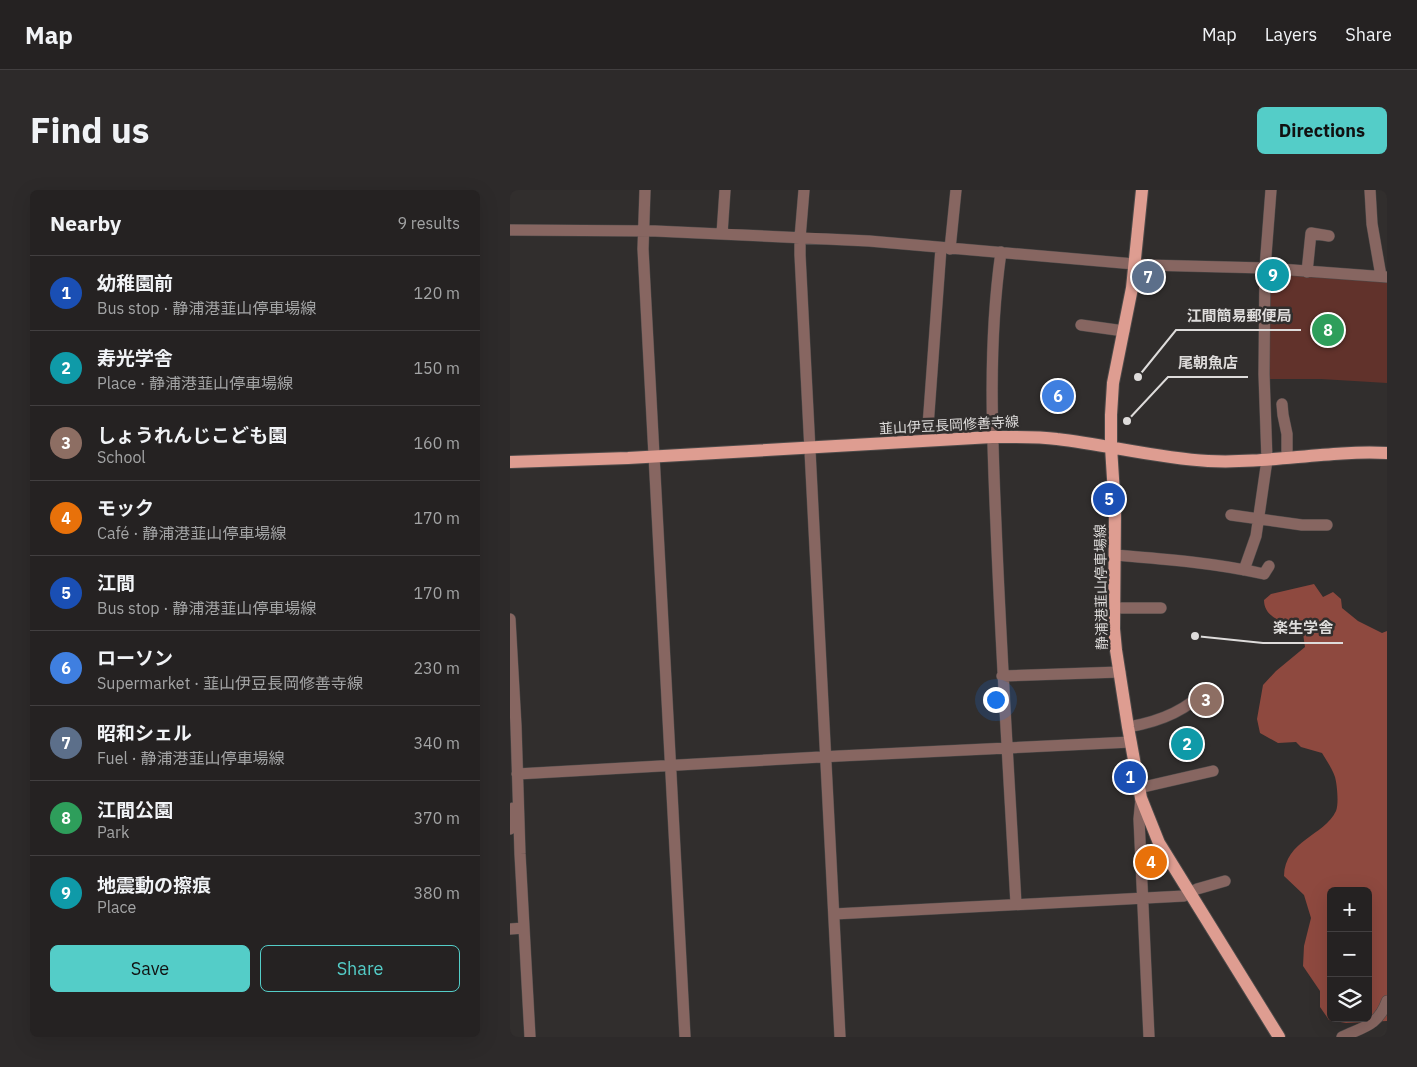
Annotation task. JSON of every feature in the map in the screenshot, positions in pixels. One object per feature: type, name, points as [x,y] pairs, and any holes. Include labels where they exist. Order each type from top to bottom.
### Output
[{"type":"main road","name":"静浦港韮山停車場線","points":[[1142,190],[1132,288],[1112,395],[1111,447],[1116,510],[1114,608],[1116,650],[1128,727],[1140,793],[1159,843],[1279,1037]]},
{"type":"main road","name":"韮山伊豆長岡修善寺線","points":[[510,462],[653,457],[992,437],[1043,438],[1183,459],[1210,461],[1267,460],[1344,453],[1387,453]]},
{"type":"street","points":[[645,190],[643,230],[653,457],[685,1037]]},
{"type":"street","points":[[722,234],[725,190]]},
{"type":"street","points":[[804,190],[800,238],[840,1037]]},
{"type":"street","points":[[927,440],[946,248],[956,190]]},
{"type":"street","points":[[1244,570],[1256,536],[1267,460],[1264,374],[1265,268],[1271,190]]},
{"type":"street","points":[[510,230],[643,230],[869,241],[1146,265],[1265,268],[1384,277],[1372,224],[1370,190]]},
{"type":"street","points":[[1307,272],[1311,233],[1329,236]]},
{"type":"street","points":[[1001,252],[993,343],[991,394],[1002,676],[1016,904]]},
{"type":"street","points":[[1081,325],[1124,331]]},
{"type":"street","points":[[1282,404],[1287,434],[1287,458]]},
{"type":"street","points":[[1231,515],[1302,524],[1327,525]]},
{"type":"street","points":[[1115,554],[1185,561],[1264,574],[1270,566]]},
{"type":"street","points":[[1114,608],[1161,608]]},
{"type":"street","points":[[510,619],[512,702],[518,776],[515,853],[524,928],[530,1037]]},
{"type":"street","points":[[1002,676],[1120,672]]},
{"type":"street","points":[[1128,727],[1160,720],[1169,716],[1199,697],[1207,688]]},
{"type":"street","points":[[518,776],[670,765],[1131,742]]},
{"type":"street","points":[[1149,1037],[1139,819],[1140,793],[1213,771]]},
{"type":"street","points":[[510,829],[513,812],[513,787],[518,776]]},
{"type":"street","points":[[834,914],[1184,896],[1197,889],[1225,881]]},
{"type":"street","points":[[510,928],[524,928]]},
{"type":"street","points":[[1342,1037],[1377,1020],[1382,1014],[1387,1001]]},
{"type":"shaded area","points":[[1270,272],[1387,281],[1387,383],[1321,379],[1269,379]]},
{"type":"shaded area","points":[[1314,584],[1323,597],[1333,592],[1341,599],[1342,608],[1358,621],[1382,633],[1387,631],[1387,1021],[1372,1022],[1372,887],[1327,887],[1327,1017],[1320,1007],[1320,991],[1303,966],[1304,946],[1311,918],[1304,895],[1284,876],[1286,864],[1298,846],[1323,827],[1336,811],[1337,789],[1334,774],[1322,753],[1301,747],[1296,742],[1278,743],[1260,733],[1257,719],[1263,685],[1276,671],[1305,647],[1302,627],[1272,616],[1265,606],[1264,600],[1271,594]]},
{"type":"place","name":"地震動の擦痕","points":[[1273,275]]},
{"type":"place","name":"昭和シェル","points":[[1148,277]]},
{"type":"place","name":"江間公園","points":[[1328,330]]},
{"type":"place","name":"江間簡易郵便局","points":[[1138,377]]},
{"type":"place","name":"ローソン","points":[[1058,396]]},
{"type":"place","name":"尾朝魚店","points":[[1127,421]]},
{"type":"place","name":"江間","points":[[1109,499]]},
{"type":"place","name":"楽生学舎","points":[[1195,636]]},
{"type":"place","name":"しょうれんじこども園","points":[[1206,700]]},
{"type":"place","name":"寿光学舎","points":[[1187,744]]},
{"type":"place","name":"幼稚園前","points":[[1130,777]]},
{"type":"place","name":"モック","points":[[1151,862]]}]
